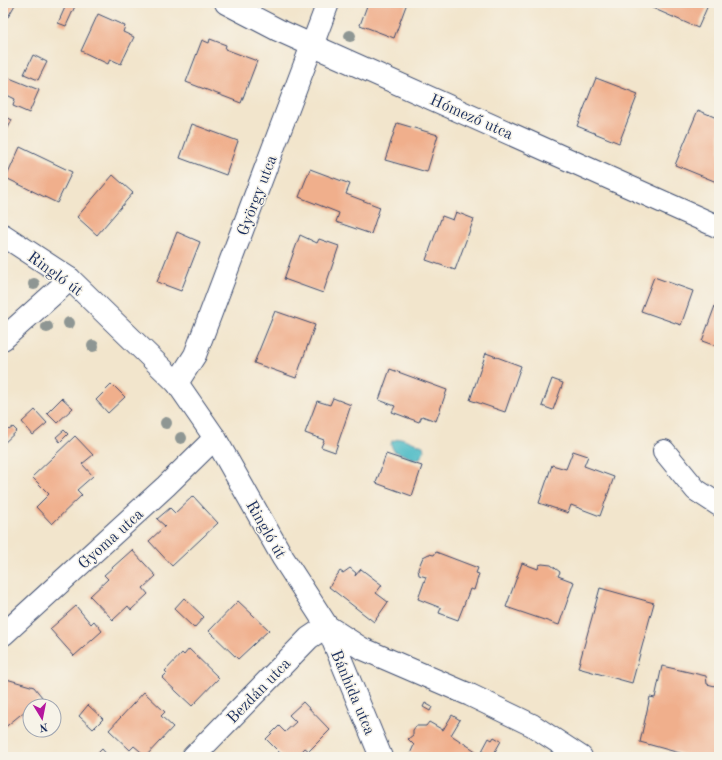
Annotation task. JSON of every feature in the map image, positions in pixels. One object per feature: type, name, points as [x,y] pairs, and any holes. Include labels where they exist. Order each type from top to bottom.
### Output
[{"type":"street","name":"Hómező utca","points":[[226,3],[278,30],[719,227]]},
{"type":"street","name":"György utca","points":[[177,383],[195,355],[328,3]]},
{"type":"street","name":"Ringló út","points":[[3,235],[70,279],[177,383],[215,438],[283,558],[327,626],[361,648],[470,695],[532,726],[581,757]]},
{"type":"street","points":[[3,339],[70,279]]},
{"type":"street","name":"Gyoma utca","points":[[3,635],[166,486],[215,438]]},
{"type":"street","points":[[664,451],[696,490],[719,505]]},
{"type":"street","name":"Bezdán utca","points":[[193,757],[309,638],[327,626]]},
{"type":"street","name":"Bánhida utca","points":[[327,626],[381,757]]},
{"type":"water","points":[[401,438],[423,446],[424,451],[420,458],[417,460],[394,451],[391,445],[392,441]]},
{"type":"building","points":[[3,3],[16,3],[8,17],[3,14]]},
{"type":"building","points":[[67,3],[76,4],[66,26],[58,23]]},
{"type":"building","points":[[368,3],[407,3],[394,38],[360,25]]},
{"type":"building","points":[[641,3],[709,3],[698,28]]},
{"type":"building","points":[[98,14],[125,26],[123,32],[134,37],[121,64],[110,59],[108,64],[81,51]]},
{"type":"building","points":[[210,39],[226,45],[225,49],[257,61],[241,103],[186,82],[202,40],[209,43]]},
{"type":"building","points":[[33,55],[47,62],[38,80],[24,74]]},
{"type":"building","points":[[7,77],[39,90],[29,113],[13,106],[15,99],[3,93],[3,86]]},
{"type":"building","points":[[596,78],[638,94],[619,143],[577,126]]},
{"type":"building","points":[[698,110],[719,119],[719,183],[675,165]]},
{"type":"building","points":[[3,115],[12,120],[3,138]]},
{"type":"building","points":[[397,123],[438,135],[427,172],[385,160]]},
{"type":"building","points":[[192,124],[238,141],[226,175],[180,158]]},
{"type":"building","points":[[20,147],[72,172],[57,203],[6,178]]},
{"type":"building","points":[[310,169],[350,184],[346,194],[380,207],[371,234],[336,222],[339,213],[299,197]]},
{"type":"building","points":[[113,175],[133,193],[97,235],[77,217]]},
{"type":"building","points":[[456,212],[474,219],[455,270],[426,260],[442,216],[453,220]]},
{"type":"building","points":[[177,232],[200,242],[181,291],[157,282]]},
{"type":"building","points":[[300,235],[317,243],[319,239],[339,246],[323,293],[284,279]]},
{"type":"building","points":[[654,277],[693,291],[681,325],[641,311]]},
{"type":"building","points":[[719,295],[719,347],[702,341]]},
{"type":"building","points":[[275,311],[315,325],[296,378],[254,363]]},
{"type":"building","points":[[486,353],[521,366],[505,412],[470,400]]},
{"type":"building","points":[[390,369],[447,390],[436,421],[422,416],[419,422],[392,412],[395,406],[379,400]]},
{"type":"building","points":[[552,379],[563,383],[553,410],[542,406]]},
{"type":"building","points":[[112,384],[125,397],[108,413],[96,400]]},
{"type":"building","points":[[62,398],[73,408],[57,423],[47,413]]},
{"type":"building","points":[[333,398],[351,405],[335,452],[321,447],[324,440],[305,433],[317,401],[330,405]]},
{"type":"building","points":[[35,410],[47,423],[33,435],[22,422]]},
{"type":"building","points":[[3,424],[9,430],[13,427],[17,431],[3,444]]},
{"type":"building","points":[[64,430],[68,434],[60,442],[56,437]]},
{"type":"building","points":[[75,436],[93,455],[82,464],[93,476],[77,490],[82,495],[52,524],[36,507],[49,494],[32,477]]},
{"type":"building","points":[[573,451],[588,456],[584,466],[614,477],[600,516],[571,505],[568,513],[539,503],[552,465],[566,469]]},
{"type":"building","points":[[386,454],[422,466],[412,496],[376,483]]},
{"type":"building","points":[[193,496],[218,523],[172,566],[149,541],[165,526],[157,519],[170,508],[175,513]]},
{"type":"building","points":[[132,550],[156,576],[143,588],[148,594],[131,610],[128,606],[113,620],[90,596],[108,579],[104,575]]},
{"type":"building","points":[[436,552],[478,568],[476,573],[479,574],[474,590],[470,589],[458,620],[439,613],[441,608],[418,599],[426,577],[419,575],[418,569],[423,557],[429,554],[434,555]]},
{"type":"building","points":[[522,563],[538,569],[539,565],[542,564],[551,565],[560,572],[558,576],[574,582],[559,625],[506,607]]},
{"type":"building","points":[[350,568],[356,573],[355,576],[361,569],[382,585],[376,593],[388,602],[374,622],[329,587],[340,571],[343,573]]},
{"type":"building","points":[[600,588],[654,603],[632,683],[578,668]]},
{"type":"building","points":[[184,598],[204,617],[194,628],[174,609]]},
{"type":"building","points":[[238,601],[269,630],[238,659],[209,631]]},
{"type":"building","points":[[76,606],[91,624],[94,621],[102,631],[74,656],[50,629]]},
{"type":"building","points":[[189,649],[219,678],[192,706],[162,678],[167,673],[165,671],[182,653],[184,655]]},
{"type":"building","points":[[662,666],[706,676],[707,684],[719,687],[719,757],[694,757],[640,742],[650,697],[655,698]]},
{"type":"building","points":[[3,678],[34,687],[42,697],[22,698],[22,713],[3,729]]},
{"type":"building","points":[[144,692],[165,712],[161,716],[173,727],[146,756],[134,746],[130,750],[109,730]]},
{"type":"building","points":[[303,702],[330,730],[309,751],[305,748],[296,757],[284,757],[266,739],[279,726],[285,732],[296,722],[289,715]]},
{"type":"building","points":[[425,703],[432,707],[430,711],[423,707]]},
{"type":"building","points":[[88,705],[103,719],[93,729],[79,716]]},
{"type":"building","points":[[452,715],[460,720],[451,735],[485,757],[409,756],[414,745],[408,739],[413,735],[413,730],[416,726],[426,726],[429,722],[443,730]]},
{"type":"building","points":[[494,737],[501,741],[492,757],[482,751],[489,738],[492,740]]},
{"type":"building","points":[[102,749],[109,757],[94,757]]}]
